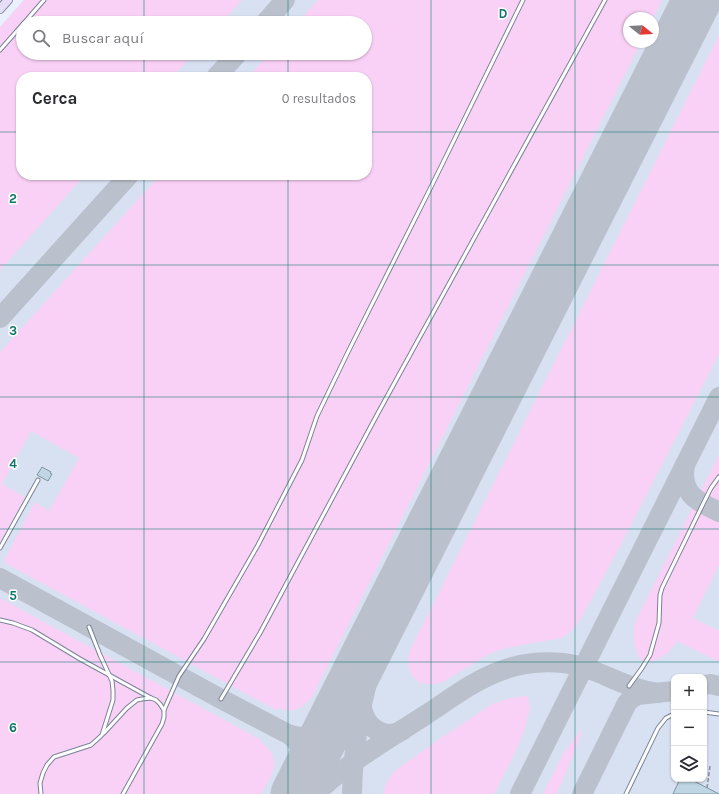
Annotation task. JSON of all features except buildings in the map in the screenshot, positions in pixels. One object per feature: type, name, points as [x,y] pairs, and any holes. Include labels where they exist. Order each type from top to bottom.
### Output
[{"type":"main road","points":[[0,9],[8,0]]},
{"type":"lane","points":[[29,16],[44,0]]},
{"type":"lane","points":[[124,794],[162,724],[164,710],[179,676],[204,639],[246,565],[302,460],[317,416],[523,0]]},
{"type":"lane","points":[[221,700],[260,633],[378,413],[605,0]]},
{"type":"lane","points":[[0,50],[16,31]]},
{"type":"lane","points":[[629,686],[650,655],[659,624],[660,595],[662,588],[711,488],[719,477]]},
{"type":"lane","points":[[0,548],[38,480]]},
{"type":"lane","points":[[0,620],[32,630],[110,676],[156,700],[164,710]]},
{"type":"lane","points":[[89,627],[100,656],[112,681],[114,690],[113,700],[102,735]]},
{"type":"lane","points":[[41,794],[40,784],[43,773],[47,765],[54,757],[90,745],[137,700],[151,698]]},
{"type":"lane","points":[[707,712],[719,714]]},
{"type":"lane","points":[[626,794],[658,728],[666,718],[671,716]]},
{"type":"path","points":[[707,788],[710,766]]},
{"type":"shaded area","points":[[24,0],[719,0],[719,794],[0,794],[0,27]]},
{"type":"shaded area","points":[[24,0],[242,0],[227,16],[16,16],[16,60],[188,60],[177,72],[16,72],[16,180],[81,180],[0,270],[0,27]]},
{"type":"shaded area","points":[[318,0],[662,0],[656,12],[623,12],[623,48],[638,48],[312,697],[298,709],[285,710],[280,708],[276,710],[5,563],[4,560],[35,502],[49,511],[79,458],[31,431],[2,484],[25,497],[0,544],[0,352],[155,180],[372,180],[372,72],[253,72],[264,60],[372,60],[372,16],[303,16]]},
{"type":"shaded area","points":[[719,35],[719,354],[617,552],[579,622],[574,628],[564,637],[503,649],[489,654],[443,682],[426,684],[420,682],[414,678],[411,673],[408,659],[410,650]]},
{"type":"shaded area","points":[[719,455],[719,565],[693,618],[719,631],[719,662],[677,641],[670,651],[662,657],[648,662],[645,661],[638,655],[634,644],[635,622]]},
{"type":"shaded area","points":[[0,598],[261,740],[273,756],[274,766],[271,776],[261,794],[0,794]]},
{"type":"shaded area","points":[[528,696],[530,708],[524,731],[515,753],[494,794],[383,794],[388,781],[396,770],[441,738],[489,706],[507,699]]},
{"type":"shaded area","points":[[581,730],[582,733],[556,794],[543,794],[564,752]]},
{"type":"taxiway","points":[[271,16],[285,0]]},
{"type":"taxiway","points":[[684,26],[695,12],[712,0]]},
{"type":"taxiway","points":[[221,72],[232,60]]},
{"type":"taxiway","points":[[0,318],[124,180]]},
{"type":"taxiway","points":[[520,794],[719,397]]},
{"type":"taxiway","points":[[685,465],[684,475],[688,490],[697,500],[719,512]]},
{"type":"taxiway","points":[[0,578],[290,735],[299,745],[304,755],[305,760],[302,779]]},
{"type":"taxiway","points":[[352,794],[356,737],[367,681],[383,629],[401,585]]},
{"type":"taxiway","points":[[315,794],[354,762],[462,691],[492,674],[510,668],[532,663],[547,662],[576,665],[634,687],[658,693]]},
{"type":"taxiway","points":[[707,684],[719,686]]},
{"type":"taxiway","points":[[582,794],[627,703],[638,695],[671,691]]},
{"type":"taxiway","points":[[362,707],[367,721],[376,730],[389,734],[403,730]]},
{"type":"taxiway","points":[[290,735],[305,737],[316,734],[321,731],[335,715]]},
{"type":"runway","points":[[295,794],[697,0]]}]
